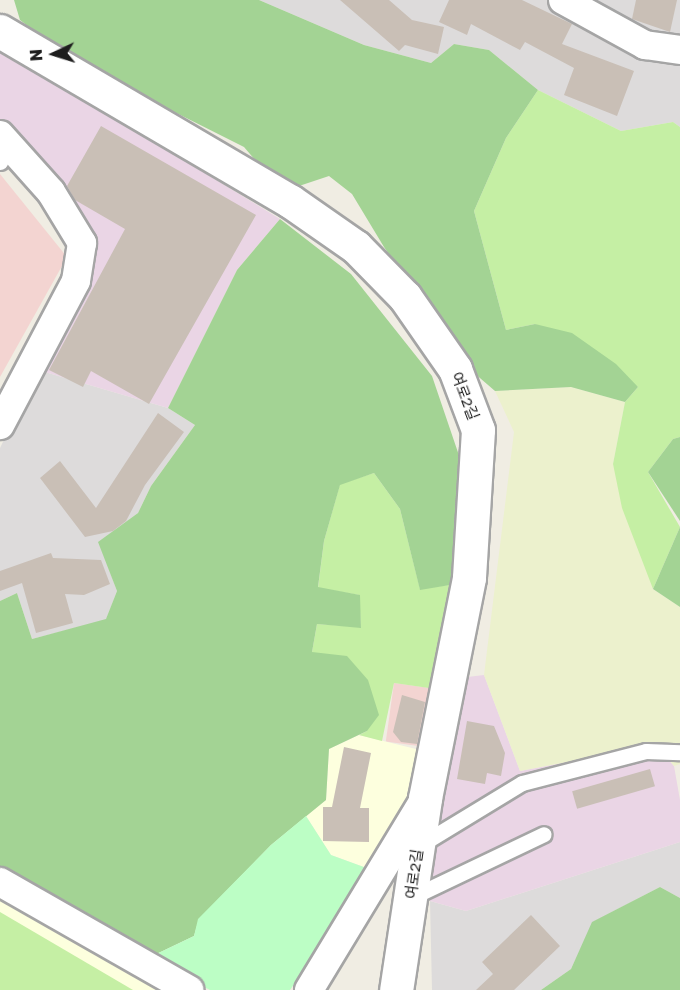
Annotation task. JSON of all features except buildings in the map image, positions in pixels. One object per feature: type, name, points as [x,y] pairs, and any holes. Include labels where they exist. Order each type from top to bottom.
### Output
[{"type":"street","points":[[563,0],[645,45],[680,51]]},
{"type":"street","name":"여로2길","points":[[0,31],[290,201],[356,247],[405,297],[455,369],[478,430],[478,471],[469,578],[425,799],[396,990]]},
{"type":"street","points":[[0,425],[76,281],[82,243],[51,192],[3,147]]},
{"type":"street","points":[[309,990],[425,799]]},
{"type":"street","points":[[0,882],[189,990]]},
{"type":"lane","points":[[418,847],[522,783],[646,751],[680,752]]},
{"type":"lane","points":[[410,898],[544,834]]},
{"type":"shaded area","points":[[259,0],[680,0],[680,127],[673,122],[621,131],[538,90],[489,50],[454,44],[431,63],[364,45]]},
{"type":"shaded area","points":[[0,48],[280,219],[237,270],[168,408],[38,370],[95,245],[0,119]]},
{"type":"shaded area","points":[[0,174],[67,257],[0,377]]},
{"type":"shaded area","points":[[38,370],[168,408],[195,425],[151,486],[138,513],[99,542],[117,591],[106,620],[32,639],[17,593],[0,601],[0,448]]},
{"type":"shaded area","points":[[571,387],[625,402],[613,464],[653,589],[680,607],[680,764],[674,766],[656,745],[520,771],[484,675],[514,432],[495,391]]},
{"type":"shaded area","points":[[484,675],[520,771],[656,745],[674,766],[680,800],[680,842],[466,911],[430,901],[433,825],[459,678]]},
{"type":"shaded area","points":[[394,683],[436,689],[427,747],[386,741]]},
{"type":"shaded area","points":[[359,735],[424,751],[413,793],[372,870],[331,855],[306,816],[326,800],[329,749]]},
{"type":"shaded area","points":[[680,842],[680,898],[660,887],[593,922],[571,969],[541,990],[432,990],[430,901],[466,911]]},
{"type":"shaded area","points":[[0,895],[169,990],[0,990]]},
{"type":"green space","points":[[14,0],[259,0],[364,45],[431,63],[454,44],[489,50],[538,90],[506,138],[474,211],[506,330],[535,324],[572,333],[616,364],[638,387],[625,402],[571,387],[495,391],[466,366],[384,247],[352,194],[329,176],[299,186],[268,175],[244,147],[73,61],[20,20]]},
{"type":"green space","points":[[538,90],[621,131],[673,122],[680,127],[680,437],[673,439],[648,472],[680,527],[653,589],[622,508],[613,464],[625,402],[638,387],[535,324],[506,330],[474,211],[506,138]]},
{"type":"green space","points":[[280,219],[351,274],[432,376],[466,476],[456,584],[420,590],[400,509],[374,473],[340,485],[324,541],[318,587],[360,595],[361,628],[317,624],[312,652],[347,656],[368,680],[379,715],[367,731],[329,749],[326,800],[271,845],[199,919],[194,936],[148,958],[0,872],[0,601],[17,593],[32,639],[106,619],[117,591],[98,542],[138,513],[151,486],[195,425],[168,408],[237,270]]},
{"type":"green space","points":[[680,437],[680,521],[648,472],[673,439]]},
{"type":"green space","points":[[374,473],[400,509],[420,589],[456,584],[436,689],[394,683],[382,741],[359,735],[367,731],[312,652],[317,624],[361,627],[359,595],[318,588],[324,541],[340,484]]},
{"type":"green space","points":[[680,527],[680,607],[653,589]]},
{"type":"green space","points":[[306,816],[331,855],[372,870],[290,990],[210,990],[148,958],[194,936],[198,919],[271,845]]},
{"type":"green space","points":[[660,887],[680,898],[680,990],[541,990],[571,969],[592,922]]},
{"type":"green space","points":[[0,912],[133,990],[0,990]]}]
